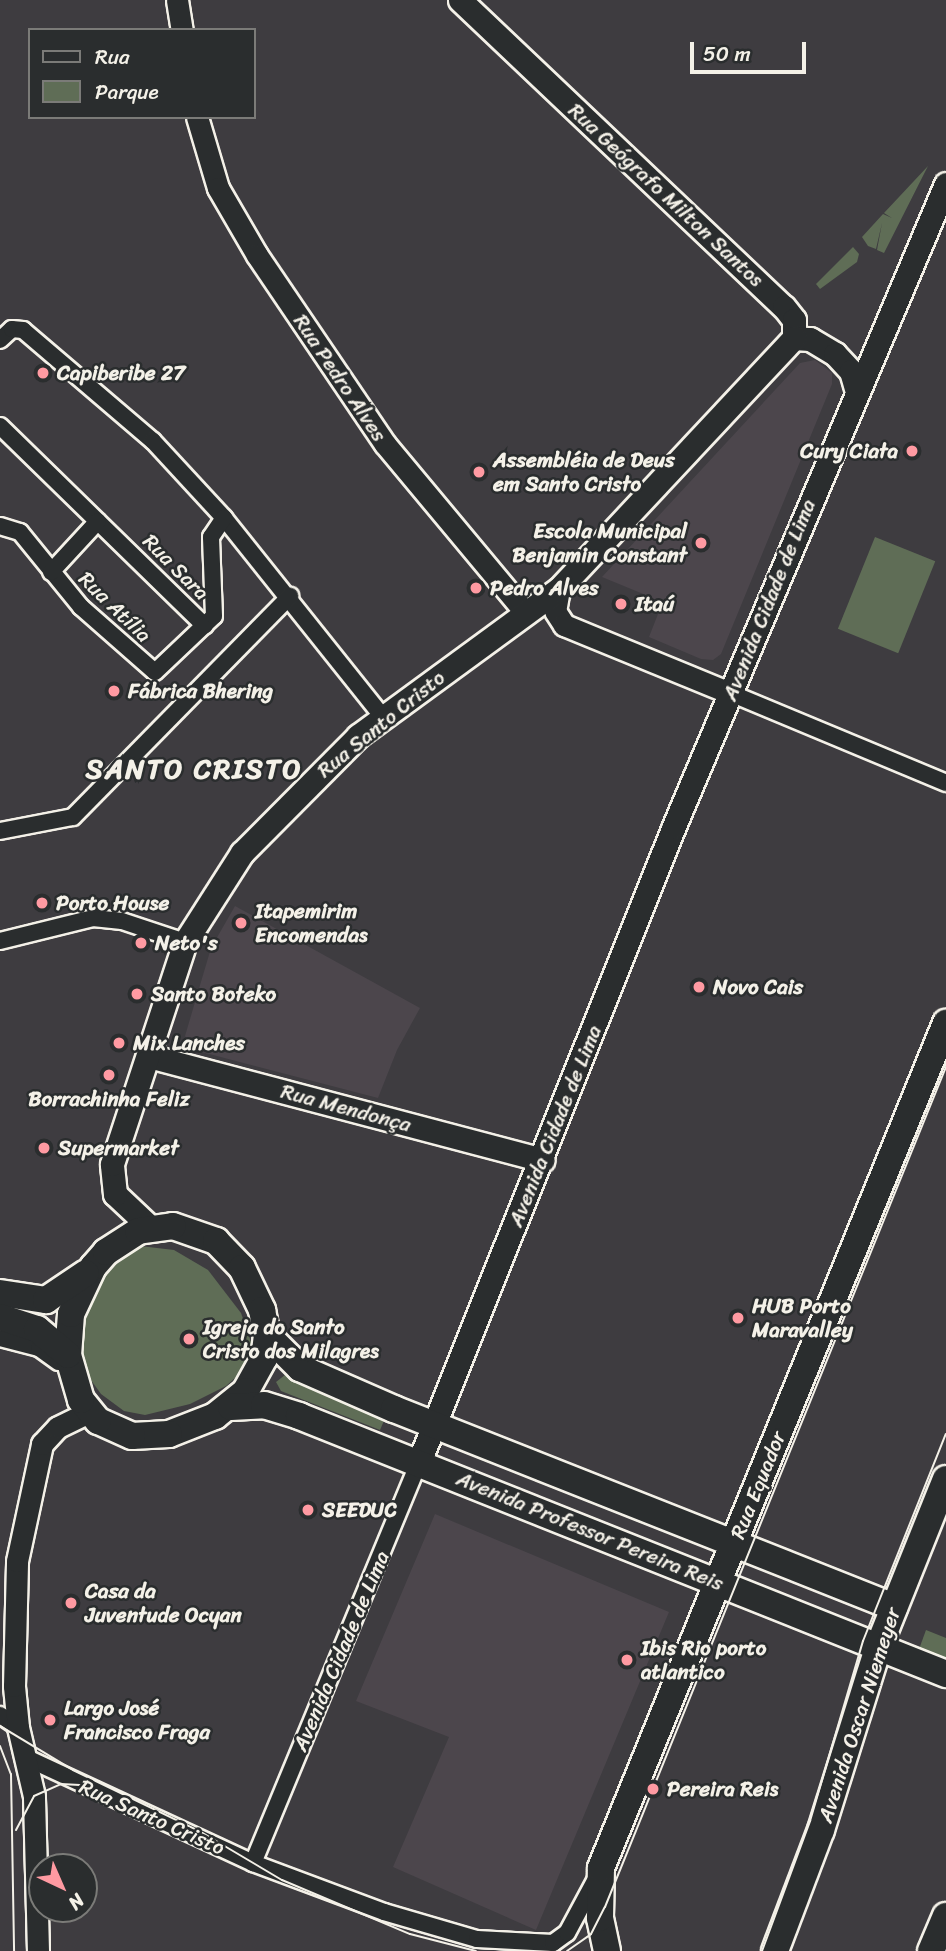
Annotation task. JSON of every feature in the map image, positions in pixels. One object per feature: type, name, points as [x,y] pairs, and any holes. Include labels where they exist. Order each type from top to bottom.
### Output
[{"type":"main road","name":"Rua Geógrafo Milton Santos","points":[[460,0],[784,307],[794,320],[794,338]]},
{"type":"main road","name":"Avenida Cidade de Lima","points":[[419,1462],[730,693],[856,388],[946,184]]},
{"type":"main road","points":[[794,338],[810,339],[835,354],[850,371],[856,388]]},
{"type":"main road","name":"Rua Santo Cristo","points":[[150,1227],[118,1199],[110,1178],[184,942],[213,894],[265,826],[341,750],[559,589],[794,338]]},
{"type":"main road","name":"Rua Equador","points":[[607,1951],[600,1918],[601,1868],[946,1023]]},
{"type":"main road","name":"Rua Mendonça","points":[[149,1056],[542,1160]]},
{"type":"main road","points":[[0,1293],[47,1300],[93,1267],[116,1244],[150,1227],[187,1228],[223,1247],[253,1288],[267,1335],[257,1376],[231,1406],[190,1427],[152,1437],[124,1434],[89,1412],[74,1382],[68,1355],[71,1314],[93,1267]]},
{"type":"main road","points":[[0,1317],[37,1329],[68,1355]]},
{"type":"main road","name":"Avenida Professor Pereira Reis","points":[[267,1335],[300,1368],[433,1425],[894,1607]]},
{"type":"main road","name":"Avenida Professor Pereira Reis","points":[[231,1406],[250,1404],[277,1408],[419,1462],[946,1674]]},
{"type":"main road","name":"Avenida Oscar Niemeyer","points":[[775,1951],[824,1818],[878,1648],[946,1479]]},
{"type":"main road","points":[[932,1951],[946,1916]]},
{"type":"street","points":[[177,0],[182,28]]},
{"type":"street","name":"Rua Pedro Alves","points":[[198,119],[218,188],[257,255],[385,444],[526,614]]},
{"type":"street","points":[[0,340],[12,329],[23,330],[153,442],[224,517],[290,596],[383,717]]},
{"type":"street","name":"Rua Sara","points":[[0,426],[205,625],[217,609],[212,534],[224,517]]},
{"type":"street","points":[[51,572],[98,520]]},
{"type":"street","name":"Rua Atília","points":[[0,526],[20,532],[81,607],[152,671],[161,669],[205,625]]},
{"type":"street","points":[[559,589],[555,611],[564,625],[946,783]]},
{"type":"street","points":[[0,831],[73,817],[290,596]]},
{"type":"street","points":[[0,942],[93,918],[122,921],[184,942]]},
{"type":"street","points":[[0,1338],[47,1353],[74,1382]]},
{"type":"street","points":[[38,1951],[34,1796],[18,1727],[9,1559],[42,1444],[64,1423],[89,1412]]},
{"type":"street","name":"Avenida Cidade de Lima","points":[[253,1863],[419,1462]]},
{"type":"street","points":[[0,1715],[18,1727]]},
{"type":"street","name":"Rua Santo Cristo","points":[[27,1758],[253,1863],[444,1931],[531,1945],[553,1943],[567,1933],[601,1868]]},
{"type":"shaded area","name":"Escola Municipal Benjamin Constant","points":[[815,360],[832,373],[832,384],[721,654],[713,660],[701,659],[649,637],[658,614],[648,610],[653,598],[602,577],[800,363]]},
{"type":"shaded area","points":[[235,906],[420,1008],[397,1050],[378,1098],[194,1050],[185,1036],[211,948]]},
{"type":"shaded area","points":[[435,1514],[669,1612],[536,1930],[393,1867],[449,1737],[356,1701]]},
{"type":"green space","points":[[928,166],[884,253],[877,250],[882,223],[876,249],[868,246],[862,237],[883,214],[892,218],[884,213]]},
{"type":"green space","points":[[853,247],[859,254],[857,262],[820,289],[816,284]]},
{"type":"green space","points":[[875,537],[935,561],[898,653],[838,629]]},
{"type":"green space","points":[[140,1246],[174,1250],[208,1270],[241,1313],[252,1345],[244,1370],[226,1386],[190,1404],[145,1415],[124,1411],[101,1394],[88,1376],[79,1344],[85,1309],[101,1276]]},
{"type":"green space","points":[[285,1375],[386,1416],[380,1430],[281,1391],[276,1382]]},
{"type":"green space","points":[[926,1630],[946,1638],[946,1663],[918,1652]]},
{"type":"tram line","points":[[567,1951],[591,1934],[605,1907],[946,1067]]},
{"type":"tram line","points":[[762,1951],[810,1821],[863,1641],[946,1434]]},
{"type":"tram line","points":[[0,1726],[73,1770],[201,1832],[282,1880],[410,1934],[476,1951]]},
{"type":"tram line","points":[[0,1746],[11,1774],[14,1951]]},
{"type":"tram line","points":[[16,1830],[34,1796],[61,1784],[94,1786]]},
{"type":"place","name":"Capiberibe 27","points":[[43,373]]},
{"type":"place","name":"Cury Ciata","points":[[912,451]]},
{"type":"place","name":"Assembléia de Deus em Santo Cristo","points":[[479,472]]},
{"type":"place","name":"Escola Municipal Benjamin Constant","points":[[701,543]]},
{"type":"place","name":"Pedro Alves","points":[[476,588]]},
{"type":"place","name":"Itaú","points":[[621,604]]},
{"type":"place","name":"Fábrica Bhering","points":[[114,691]]},
{"type":"place","name":"Porto House","points":[[42,903]]},
{"type":"place","name":"Itapemirim Encomendas","points":[[241,923]]},
{"type":"place","name":"Neto's","points":[[141,943]]},
{"type":"place","name":"Novo Cais","points":[[699,987]]},
{"type":"place","name":"Santo Boteko","points":[[137,994]]},
{"type":"place","name":"Mix Lanches","points":[[119,1043]]},
{"type":"place","name":"Borrachinha Feliz","points":[[109,1075]]},
{"type":"place","name":"Supermarket","points":[[44,1148]]},
{"type":"place","name":"HUB Porto Maravalley","points":[[738,1318]]},
{"type":"place","name":"Igreja do Santo Cristo dos Milagres","points":[[189,1339]]},
{"type":"place","name":"SEEDUC","points":[[308,1510]]},
{"type":"place","name":"Casa da Juventude Ocyan","points":[[71,1603]]},
{"type":"place","name":"Ibis Rio porto atlantico","points":[[627,1660]]},
{"type":"place","name":"Largo José Francisco Fraga","points":[[50,1720]]},
{"type":"place","name":"Pereira Reis","points":[[653,1789]]},
{"type":"district","name":"SANTO CRISTO","points":[[194,769]]}]
